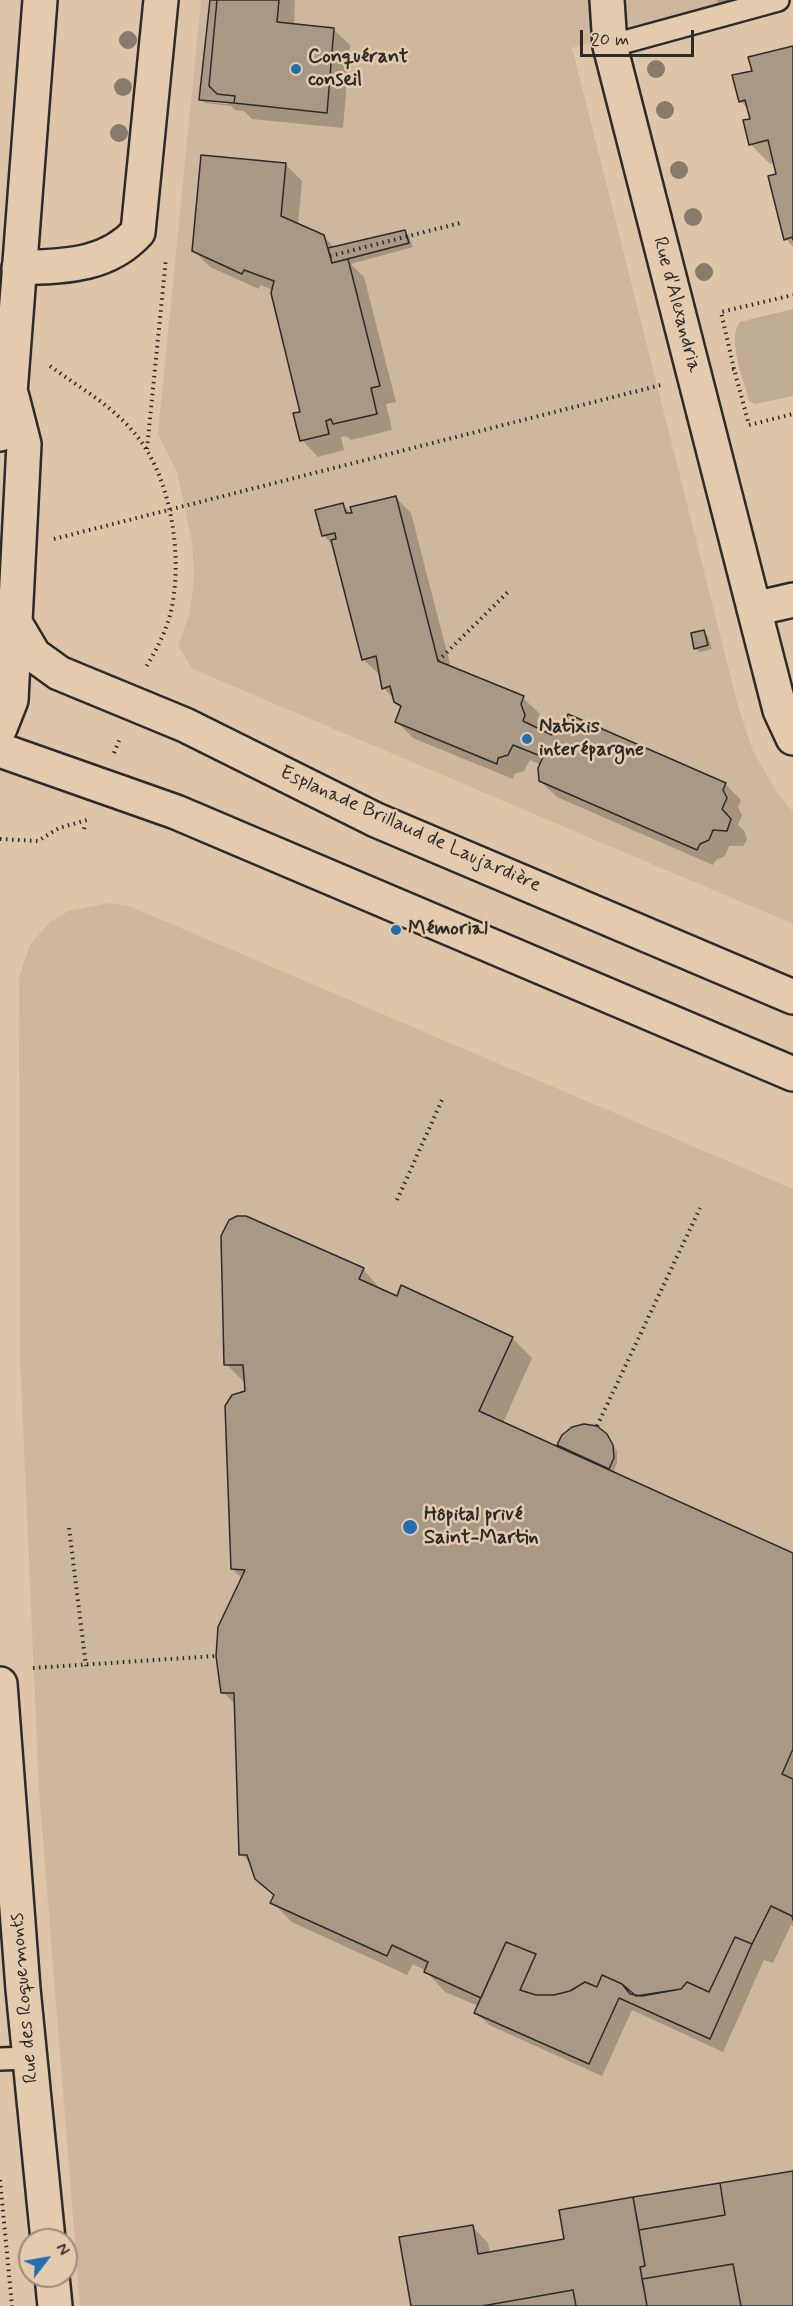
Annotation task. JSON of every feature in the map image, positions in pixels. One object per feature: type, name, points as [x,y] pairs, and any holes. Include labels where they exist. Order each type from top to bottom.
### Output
[{"type":"street","points":[[0,434],[10,393],[40,0]]},
{"type":"street","points":[[19,268],[82,265],[113,253],[138,232],[161,0]]},
{"type":"street","name":"Rue d'Alexandria","points":[[607,0],[609,46],[780,710],[793,738]]},
{"type":"street","points":[[0,728],[11,700],[24,444],[10,393]]},
{"type":"street","points":[[754,609],[793,600]]},
{"type":"street","name":"Esplanade Brillaud de Laujardière","points":[[15,623],[34,655],[59,673],[185,725],[376,820],[793,997]]},
{"type":"street","points":[[0,750],[176,812],[793,1074]]},
{"type":"street","name":"Rue des Roquemonts","points":[[0,1684],[15,2058],[46,2228]]},
{"type":"street","points":[[53,2288],[55,2306]]},
{"type":"lane","points":[[609,46],[778,0]]},
{"type":"path","points":[[330,256],[460,223]]},
{"type":"path","points":[[147,450],[166,258]]},
{"type":"path","points":[[793,295],[721,312],[749,425],[793,414]]},
{"type":"path","points":[[50,366],[110,408],[136,434],[156,464],[170,511],[175,567],[174,596],[170,617],[144,671]]},
{"type":"path","points":[[726,371],[734,369]]},
{"type":"path","points":[[45,542],[667,384]]},
{"type":"path","points":[[438,661],[510,590]]},
{"type":"path","points":[[113,756],[125,727]]},
{"type":"path","points":[[0,839],[39,841]]},
{"type":"path","points":[[397,1200],[442,1100]]},
{"type":"path","points":[[597,1426],[700,1208]]},
{"type":"path","points":[[69,1528],[87,1666]]},
{"type":"path","points":[[47,1667],[216,1656]]},
{"type":"path","points":[[0,2180],[12,2306]]},
{"type":"shaded area","points":[[201,0],[747,0],[572,48],[738,706],[753,751],[778,794],[793,812],[793,924],[193,669],[178,646],[189,614],[192,596],[194,578],[192,542],[177,472],[158,434]]},
{"type":"shaded area","points":[[793,309],[793,396],[755,404],[749,401],[737,360],[736,329],[740,322]]},
{"type":"shaded area","name":"Hôpital privé Saint-Martin","points":[[108,903],[129,906],[793,1189],[793,2306],[80,2306],[78,2228],[74,2228],[39,1790],[20,1358],[19,979],[29,946],[50,922],[68,911]]},
{"type":"building","points":[[210,0],[217,0],[209,86],[217,94],[235,96],[234,103],[199,100]]},
{"type":"building","points":[[217,0],[279,0],[277,22],[334,28],[327,113],[234,103],[235,96],[217,94],[209,86]]},
{"type":"building","points":[[793,46],[793,240],[792,237],[784,240],[768,176],[776,174],[768,140],[749,145],[743,120],[750,119],[745,100],[739,102],[732,75],[752,71],[748,57]]},
{"type":"building","points":[[201,155],[286,163],[281,216],[324,235],[332,263],[348,259],[380,386],[371,388],[377,414],[333,424],[331,419],[326,421],[329,434],[300,441],[293,413],[300,412],[271,293],[274,281],[244,270],[242,274],[192,251]]},
{"type":"building","points":[[405,230],[409,243],[332,263],[328,248]]},
{"type":"building","points":[[396,496],[438,661],[524,696],[521,704],[525,715],[523,721],[552,735],[556,724],[566,720],[568,714],[726,783],[723,790],[727,798],[722,809],[731,819],[727,831],[713,830],[709,840],[700,844],[697,850],[539,781],[538,768],[543,757],[513,745],[508,755],[498,758],[497,764],[395,722],[401,706],[394,702],[390,686],[382,689],[376,656],[362,660],[331,540],[336,539],[335,533],[322,536],[315,510],[343,503],[346,513],[352,513],[350,507]]},
{"type":"building","points":[[704,630],[708,645],[694,649],[691,633]]},
{"type":"building","name":"Hôpital privé Saint-Martin","points":[[237,1216],[246,1216],[364,1268],[359,1279],[397,1296],[401,1285],[513,1337],[479,1411],[793,1553],[793,1749],[782,1774],[793,1779],[793,1920],[792,1916],[771,1906],[752,1944],[735,1937],[709,1992],[687,1982],[681,1989],[636,1996],[622,1984],[602,1975],[597,1987],[585,1982],[570,1991],[554,1995],[536,1995],[520,1990],[536,1954],[506,1942],[481,1998],[424,1972],[428,1962],[392,1945],[387,1956],[270,1903],[274,1895],[255,1879],[247,1855],[239,1855],[234,1693],[221,1693],[216,1656],[218,1627],[245,1570],[231,1569],[225,1406],[232,1395],[245,1391],[243,1365],[224,1365],[221,1236],[229,1220]]},
{"type":"building","points":[[584,1424],[597,1426],[607,1434],[613,1445],[614,1458],[609,1469],[557,1445],[562,1435],[572,1427]]},
{"type":"building","points":[[735,1937],[752,1944],[710,2039],[619,1998],[589,2064],[474,2013],[506,1942],[536,1954],[520,1990],[536,1995],[554,1995],[570,1991],[585,1982],[597,1987],[602,1975],[622,1984],[630,1994],[642,1996],[681,1989],[687,1982],[709,1992]]},
{"type":"building","points":[[793,2171],[793,2306],[741,2306],[733,2264],[642,2279],[640,2267],[645,2266],[639,2230],[725,2215],[720,2183]]},
{"type":"building","points":[[720,2183],[725,2215],[639,2230],[633,2197]]},
{"type":"building","points":[[633,2197],[645,2266],[640,2267],[647,2306],[576,2306],[573,2290],[482,2306],[411,2306],[399,2237],[473,2225],[478,2254],[564,2239],[559,2210]]},
{"type":"building","points":[[733,2264],[741,2306],[647,2306],[642,2279]]},
{"type":"building","points":[[573,2290],[576,2306],[482,2306]]},
{"type":"place","name":"Conquérant conseil","points":[[296,69]]},
{"type":"place","name":"Natixis interépargne","points":[[527,739]]},
{"type":"place","name":"Mémorial","points":[[396,930]]},
{"type":"place","name":"Hôpital privé Saint-Martin","points":[[410,1527]]}]
